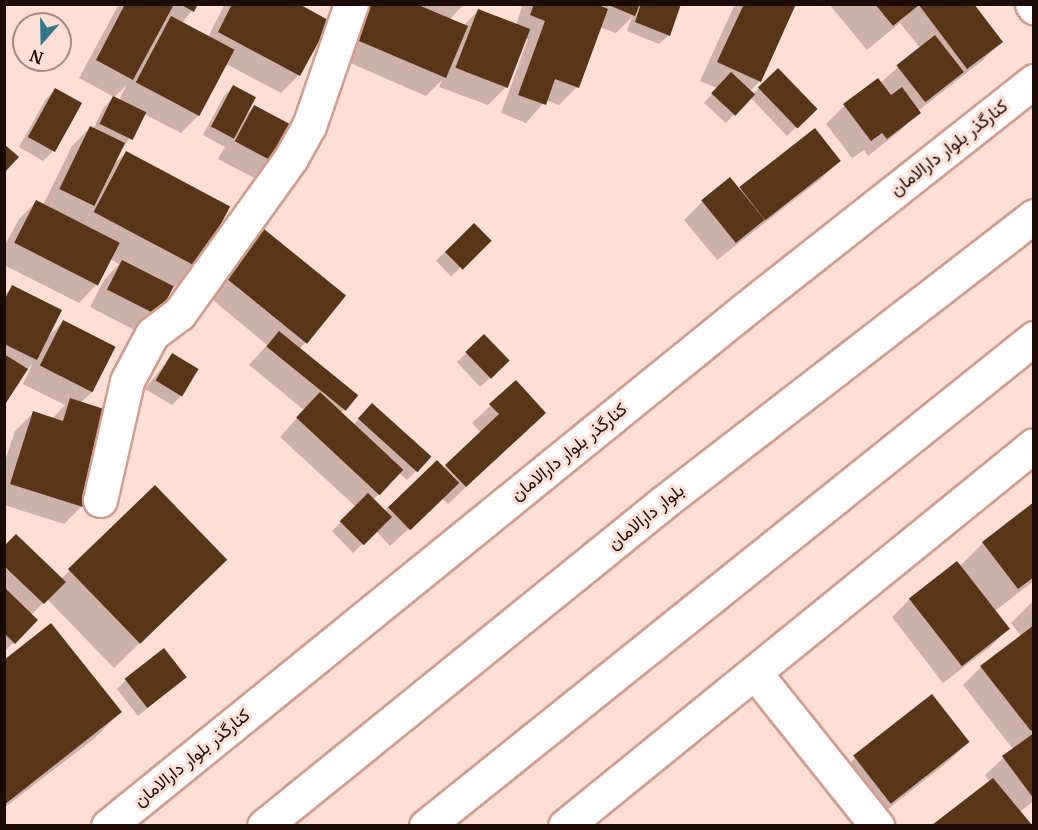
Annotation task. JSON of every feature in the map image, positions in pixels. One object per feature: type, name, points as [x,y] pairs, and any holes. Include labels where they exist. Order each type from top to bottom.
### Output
[{"type":"street","points":[[100,500],[127,381],[152,334],[179,314],[291,158],[309,126],[351,4]]},
{"type":"street","name":"کنارگذر بلوار دارالامان","points":[[108,825],[744,310],[1034,81]]},
{"type":"street","name":"بلوار دارالامان","points":[[264,825],[664,502],[1034,216]]},
{"type":"street","points":[[426,825],[1034,338]]},
{"type":"street","points":[[565,825],[755,673],[1034,444]]},
{"type":"street","points":[[755,673],[877,825]]},
{"type":"building","points":[[125,4],[173,6],[133,80],[96,60]]},
{"type":"building","points":[[180,4],[198,4],[194,12]]},
{"type":"building","points":[[232,4],[299,4],[330,21],[300,76],[218,32]]},
{"type":"building","points":[[365,4],[416,4],[468,26],[446,78],[352,38]]},
{"type":"building","points":[[534,4],[596,4],[608,9],[579,88],[555,79],[546,105],[518,95],[545,21],[530,15]]},
{"type":"building","points":[[606,4],[640,4],[635,16]]},
{"type":"building","points":[[641,4],[681,4],[670,36],[635,22]]},
{"type":"building","points":[[744,4],[796,4],[761,82],[717,62]]},
{"type":"building","points":[[875,4],[974,4],[1003,42],[967,69],[919,5],[893,26]]},
{"type":"building","points":[[478,9],[530,29],[508,88],[455,68]]},
{"type":"building","points":[[171,16],[235,50],[199,116],[136,82]]},
{"type":"building","points":[[935,35],[964,72],[925,102],[896,65]]},
{"type":"building","points":[[778,68],[818,109],[797,128],[758,87]]},
{"type":"building","points":[[731,72],[755,95],[735,116],[711,93]]},
{"type":"building","points":[[878,78],[891,95],[902,87],[921,113],[887,139],[882,133],[871,141],[843,104]]},
{"type":"building","points":[[233,85],[256,97],[234,139],[211,126]]},
{"type":"building","points":[[55,88],[82,103],[55,152],[28,137]]},
{"type":"building","points":[[113,96],[146,112],[133,140],[99,124]]},
{"type":"building","points":[[254,105],[295,127],[276,163],[235,141]]},
{"type":"building","points":[[90,126],[125,143],[94,206],[59,189]]},
{"type":"building","points":[[815,128],[841,161],[765,220],[739,187]]},
{"type":"building","points":[[4,144],[19,157],[4,173]]},
{"type":"building","points":[[126,151],[230,206],[198,267],[94,212]]},
{"type":"building","points":[[730,177],[765,220],[736,243],[701,200]]},
{"type":"building","points":[[36,200],[120,243],[98,285],[14,243]]},
{"type":"building","points":[[474,223],[492,241],[463,270],[445,252]]},
{"type":"building","points":[[259,225],[346,295],[307,344],[220,273]]},
{"type":"building","points":[[122,260],[174,286],[159,316],[107,289]]},
{"type":"building","points":[[12,285],[62,310],[37,360],[4,344],[4,301]]},
{"type":"building","points":[[63,320],[116,347],[92,392],[40,365]]},
{"type":"building","points":[[279,331],[358,395],[346,411],[266,347]]},
{"type":"building","points":[[484,334],[510,361],[491,379],[465,352]]},
{"type":"building","points":[[172,353],[199,369],[182,396],[156,380]]},
{"type":"building","points":[[4,354],[28,369],[4,406]]},
{"type":"building","points":[[516,380],[546,413],[466,487],[445,465],[499,414],[489,404]]},
{"type":"building","points":[[320,392],[403,470],[380,495],[296,418]]},
{"type":"building","points":[[70,398],[113,412],[83,507],[10,484],[33,411],[63,421]]},
{"type":"building","points":[[372,403],[431,457],[417,472],[358,419]]},
{"type":"building","points":[[437,460],[459,483],[410,530],[388,507]]},
{"type":"building","points":[[155,485],[227,560],[140,644],[68,569]]},
{"type":"building","points":[[368,493],[392,517],[364,545],[340,521]]},
{"type":"building","points":[[1034,502],[1034,577],[1018,589],[982,542]]},
{"type":"building","points":[[16,534],[66,582],[44,604],[4,566],[4,546]]},
{"type":"building","points":[[957,561],[1010,629],[962,666],[909,599]]},
{"type":"building","points":[[4,587],[38,620],[15,644],[4,633]]},
{"type":"building","points":[[51,623],[122,712],[4,805],[4,660]]},
{"type":"building","points":[[1034,625],[1034,729],[1031,731],[980,666]]},
{"type":"building","points":[[164,648],[187,677],[147,708],[125,679]]},
{"type":"building","points":[[932,694],[970,742],[891,804],[853,756]]},
{"type":"building","points":[[1034,733],[1034,799],[1002,756]]},
{"type":"building","points":[[993,778],[1032,825],[932,825]]}]
